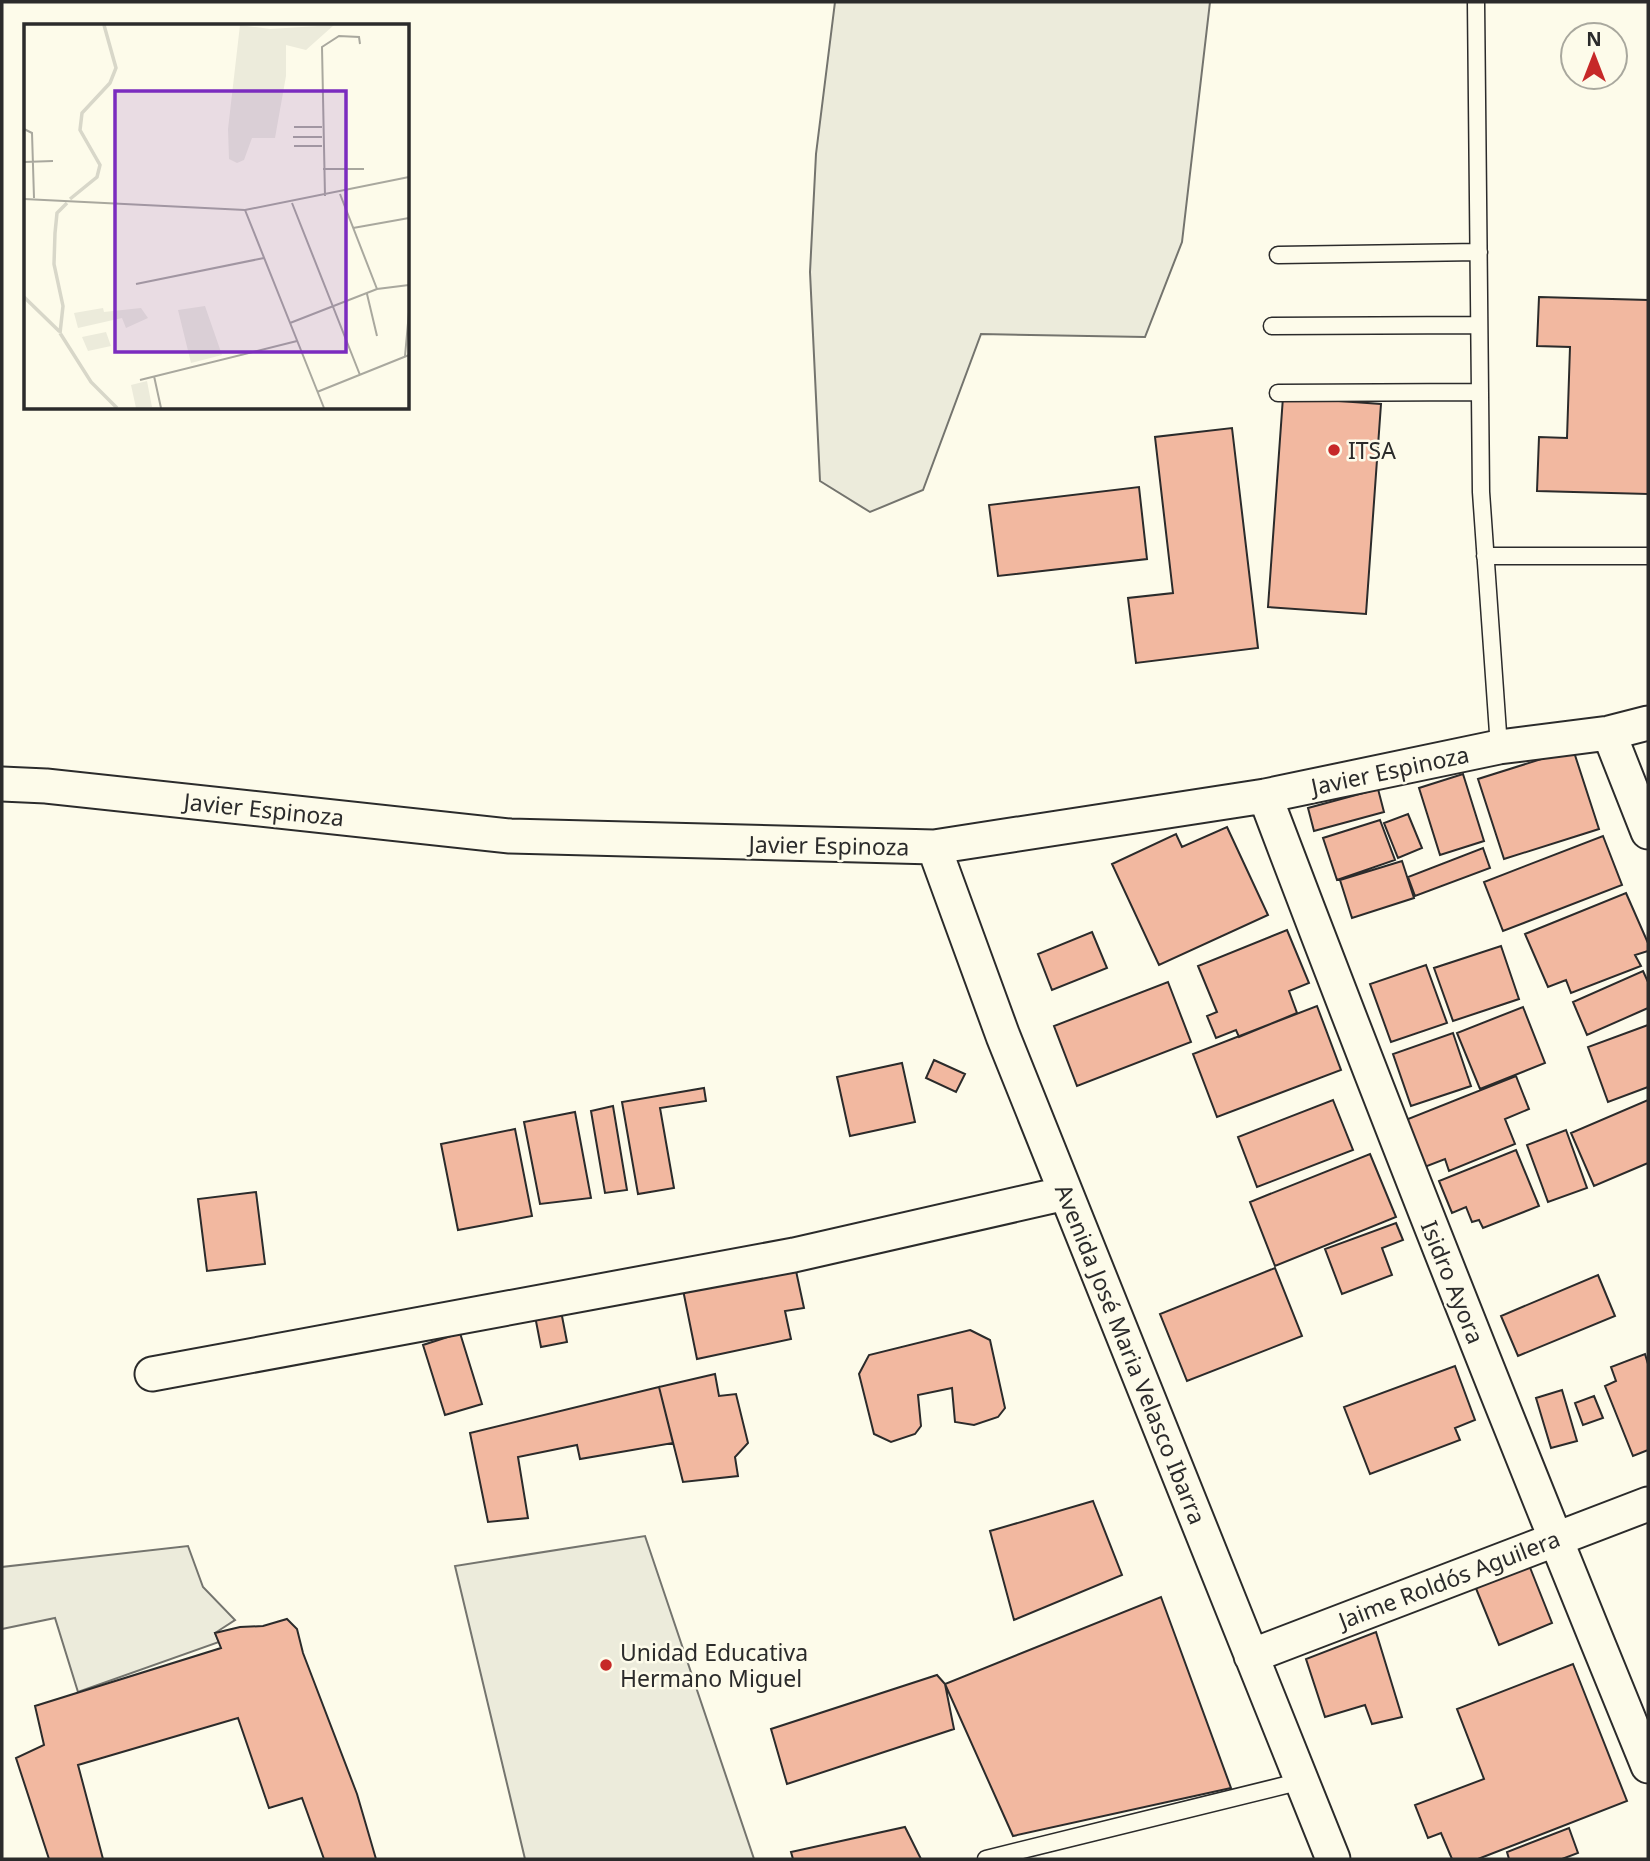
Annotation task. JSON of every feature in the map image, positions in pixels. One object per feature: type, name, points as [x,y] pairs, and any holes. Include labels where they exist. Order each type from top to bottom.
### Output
[{"type":"street","name":"Javier Espinoza","points":[[2,785],[46,786],[510,836],[933,847],[1265,796],[1499,747],[1609,733],[1648,723]]},
{"type":"street","points":[[1609,733],[1648,832]]},
{"type":"street","name":"Isidro Ayora","points":[[1265,796],[1366,1063],[1648,1766]]},
{"type":"street","name":"Avenida José Maria Velasco Ibarra","points":[[933,847],[998,1024],[1333,1859]]},
{"type":"street","points":[[152,1374],[794,1255],[1066,1193]]},
{"type":"street","name":"Jaime Roldós Aguilera","points":[[1251,1656],[1648,1504]]},
{"type":"lane","points":[[1476,2],[1481,492],[1499,747]]},
{"type":"lane","points":[[1278,255],[1479,252]]},
{"type":"lane","points":[[1272,326],[1479,325]]},
{"type":"lane","points":[[1278,393],[1480,391]]},
{"type":"lane","points":[[1485,556],[1648,556]]},
{"type":"lane","points":[[986,1859],[1302,1781]]},
{"type":"shaded area","points":[[835,2],[1210,2],[1182,242],[1145,337],[981,334],[923,490],[870,512],[820,481],[810,272],[816,154]]},
{"type":"shaded area","points":[[645,1536],[754,1859],[525,1859],[455,1566]]},
{"type":"shaded area","points":[[188,1546],[203,1587],[235,1620],[215,1633],[219,1642],[78,1692],[55,1618],[2,1629],[2,1567]]},
{"type":"building","points":[[1539,297],[1648,300],[1648,494],[1537,491],[1539,437],[1567,438],[1570,347],[1537,346]]},
{"type":"building","points":[[1283,397],[1381,404],[1366,614],[1268,607]]},
{"type":"building","points":[[1232,428],[1258,648],[1136,663],[1128,598],[1173,593],[1155,437]]},
{"type":"building","points":[[1139,487],[1147,559],[998,576],[989,505]]},
{"type":"building","points":[[1573,749],[1599,829],[1504,859],[1478,779]]},
{"type":"building","points":[[1463,774],[1484,841],[1440,855],[1419,788]]},
{"type":"building","points":[[1378,789],[1384,812],[1314,831],[1308,808]]},
{"type":"building","points":[[1408,814],[1422,848],[1398,858],[1384,823]]},
{"type":"building","points":[[1380,820],[1395,860],[1337,880],[1323,838]]},
{"type":"building","points":[[1227,827],[1268,915],[1159,965],[1112,864],[1176,834],[1182,847]]},
{"type":"building","points":[[1603,836],[1622,885],[1503,931],[1484,882]]},
{"type":"building","points":[[1483,848],[1490,868],[1415,896],[1408,877]]},
{"type":"building","points":[[1402,861],[1414,898],[1352,918],[1340,880]]},
{"type":"building","points":[[1626,893],[1648,943],[1648,951],[1635,955],[1641,966],[1571,993],[1566,980],[1548,987],[1525,934]]},
{"type":"building","points":[[1287,930],[1309,983],[1289,991],[1297,1013],[1239,1037],[1236,1030],[1216,1038],[1207,1016],[1217,1012],[1198,966]]},
{"type":"building","points":[[1092,932],[1107,968],[1052,990],[1038,954]]},
{"type":"building","points":[[1501,946],[1519,999],[1453,1021],[1434,968]]},
{"type":"building","points":[[1426,965],[1447,1023],[1391,1042],[1370,984]]},
{"type":"building","points":[[1643,971],[1648,982],[1648,1008],[1587,1035],[1573,1002]]},
{"type":"building","points":[[1168,982],[1191,1042],[1077,1086],[1054,1026]]},
{"type":"building","points":[[1317,1006],[1341,1070],[1217,1117],[1193,1054]]},
{"type":"building","points":[[1523,1007],[1545,1063],[1480,1089],[1457,1033]]},
{"type":"building","points":[[1648,1025],[1648,1087],[1608,1102],[1588,1047]]},
{"type":"building","points":[[1453,1033],[1471,1086],[1411,1106],[1393,1054]]},
{"type":"building","points":[[934,1060],[965,1074],[956,1092],[926,1078]]},
{"type":"building","points":[[902,1063],[915,1122],[850,1136],[837,1077]]},
{"type":"building","points":[[1516,1076],[1529,1109],[1505,1119],[1515,1144],[1449,1171],[1445,1159],[1422,1168],[1403,1121]]},
{"type":"building","points":[[704,1088],[706,1101],[660,1108],[674,1188],[638,1194],[622,1102]]},
{"type":"building","points":[[1333,1100],[1353,1150],[1257,1187],[1238,1137]]},
{"type":"building","points":[[1648,1100],[1648,1163],[1594,1186],[1571,1133]]},
{"type":"building","points":[[613,1106],[627,1190],[605,1193],[591,1111]]},
{"type":"building","points":[[575,1112],[591,1198],[540,1204],[524,1122]]},
{"type":"building","points":[[515,1129],[532,1216],[458,1230],[441,1144]]},
{"type":"building","points":[[1566,1130],[1587,1188],[1548,1202],[1527,1145]]},
{"type":"building","points":[[1516,1150],[1539,1206],[1483,1228],[1479,1220],[1472,1222],[1466,1207],[1452,1213],[1439,1181]]},
{"type":"building","points":[[1370,1154],[1396,1217],[1275,1266],[1250,1202]]},
{"type":"building","points":[[256,1192],[265,1264],[207,1271],[198,1199]]},
{"type":"building","points":[[1396,1223],[1403,1240],[1382,1248],[1392,1275],[1342,1294],[1325,1249]]},
{"type":"building","points":[[793,1257],[804,1308],[785,1311],[791,1339],[697,1359],[681,1280]]},
{"type":"building","points":[[1275,1268],[1302,1336],[1187,1381],[1160,1314]]},
{"type":"building","points":[[1598,1275],[1615,1316],[1518,1356],[1501,1316]]},
{"type":"building","points":[[561,1311],[567,1342],[541,1347],[535,1316]]},
{"type":"building","points":[[970,1330],[990,1340],[1005,1408],[998,1417],[974,1425],[955,1422],[952,1388],[918,1395],[921,1426],[915,1434],[891,1442],[874,1434],[859,1374],[869,1355]]},
{"type":"building","points":[[460,1333],[482,1404],[445,1415],[423,1345]]},
{"type":"building","points":[[1645,1354],[1648,1364],[1648,1450],[1633,1456],[1605,1386],[1616,1381],[1611,1367]]},
{"type":"building","points":[[1455,1366],[1475,1420],[1455,1428],[1460,1440],[1370,1474],[1344,1407]]},
{"type":"building","points":[[715,1374],[719,1396],[736,1394],[748,1443],[735,1457],[738,1476],[683,1482],[659,1387]]},
{"type":"building","points":[[659,1387],[673,1443],[580,1459],[577,1445],[518,1457],[528,1518],[488,1522],[470,1433]]},
{"type":"building","points":[[1562,1390],[1577,1441],[1551,1448],[1536,1398]]},
{"type":"building","points":[[1594,1396],[1603,1418],[1583,1425],[1575,1403]]},
{"type":"building","points":[[1093,1501],[1122,1575],[1014,1620],[990,1531]]},
{"type":"building","points":[[1529,1565],[1552,1623],[1499,1645],[1475,1586]]},
{"type":"building","points":[[1161,1597],[1231,1788],[1013,1836],[945,1684]]},
{"type":"building","points":[[287,1619],[297,1629],[303,1653],[357,1794],[376,1859],[324,1859],[302,1798],[269,1808],[238,1718],[78,1765],[103,1859],[49,1859],[16,1758],[44,1745],[35,1706],[221,1648],[215,1633],[240,1627],[263,1626]]},
{"type":"building","points":[[1376,1632],[1402,1717],[1372,1724],[1365,1705],[1325,1717],[1306,1659]]},
{"type":"building","points":[[1573,1664],[1627,1801],[1478,1859],[1452,1859],[1441,1833],[1428,1838],[1415,1805],[1484,1779],[1457,1709]]},
{"type":"building","points":[[937,1675],[945,1684],[954,1729],[787,1784],[771,1729]]},
{"type":"building","points":[[905,1827],[921,1859],[793,1859],[791,1852]]},
{"type":"building","points":[[1569,1828],[1578,1853],[1562,1859],[1509,1859],[1507,1852]]},
{"type":"place","name":"ITSA","points":[[1334,450]]},
{"type":"place","name":"Unidad Educativa Hermano Miguel","points":[[606,1665]]}]
